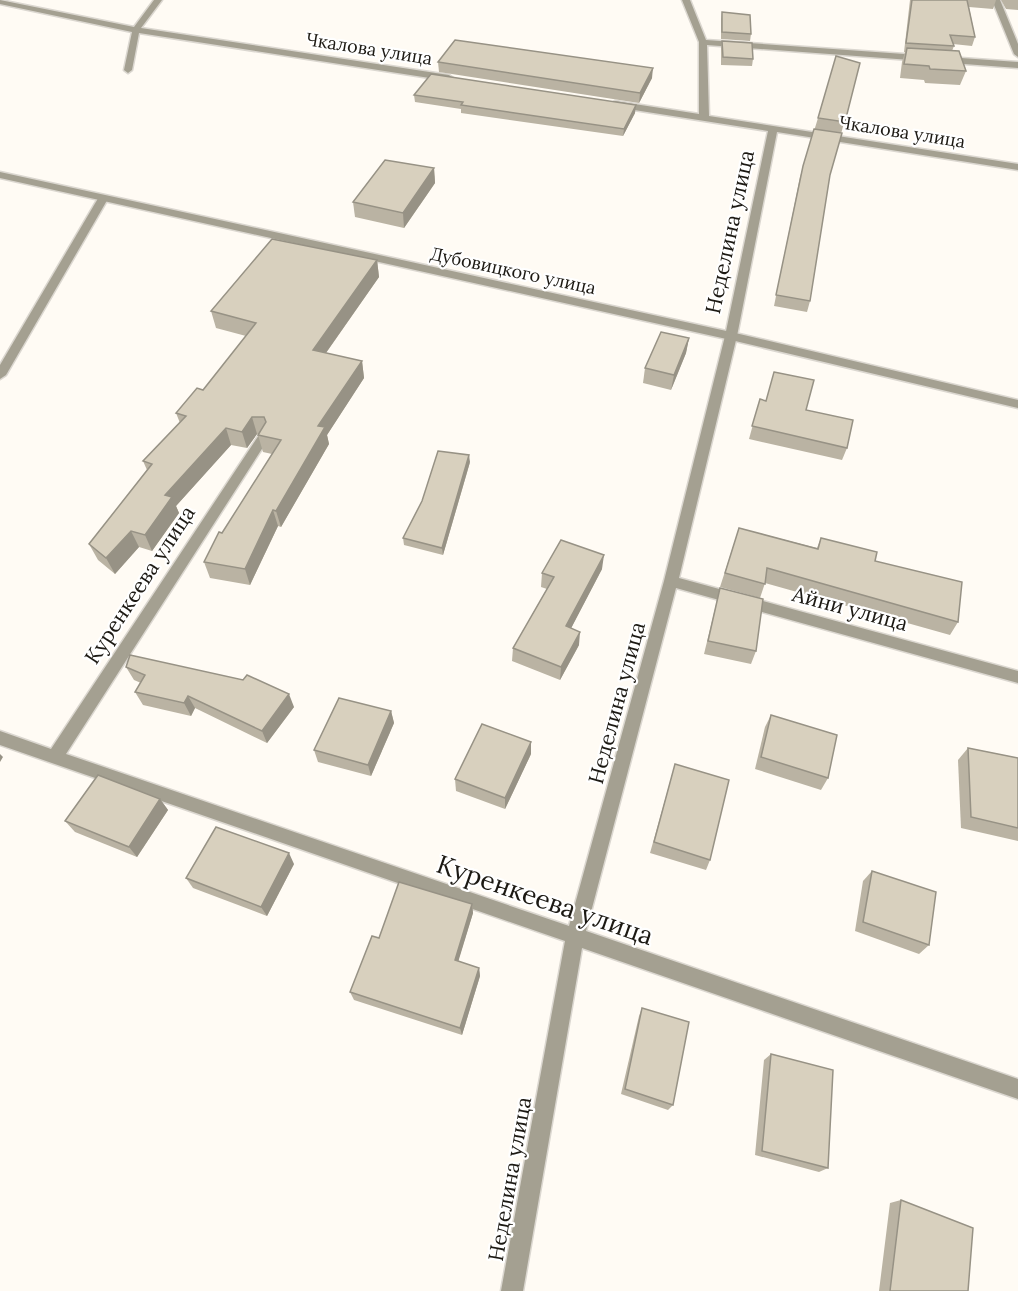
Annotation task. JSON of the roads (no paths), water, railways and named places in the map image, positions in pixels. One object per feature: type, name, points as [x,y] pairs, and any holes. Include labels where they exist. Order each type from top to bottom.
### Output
[{"type":"street","points":[[128,70],[136,30],[158,0]]},
{"type":"street","points":[[686,0],[703,42],[704,118]]},
{"type":"street","points":[[996,0],[1018,54]]},
{"type":"street","name":"Чкалова улица","points":[[0,2],[136,30],[459,80]]},
{"type":"street","points":[[703,42],[1018,64]]},
{"type":"street","name":"Чкалова улица","points":[[599,101],[1018,167]]},
{"type":"street","name":"Неделина улица","points":[[512,1291],[575,937],[671,581],[731,336],[773,129]]},
{"type":"street","name":"Дубовицкого улица","points":[[0,175],[731,336],[1018,404]]},
{"type":"street","points":[[0,375],[104,197]]},
{"type":"street","name":"Куренкеева улица","points":[[55,757],[263,438]]},
{"type":"street","name":"Айни улица","points":[[671,581],[1018,677]]},
{"type":"street","name":"Куренкеева улица","points":[[0,738],[1018,1089]]}]
